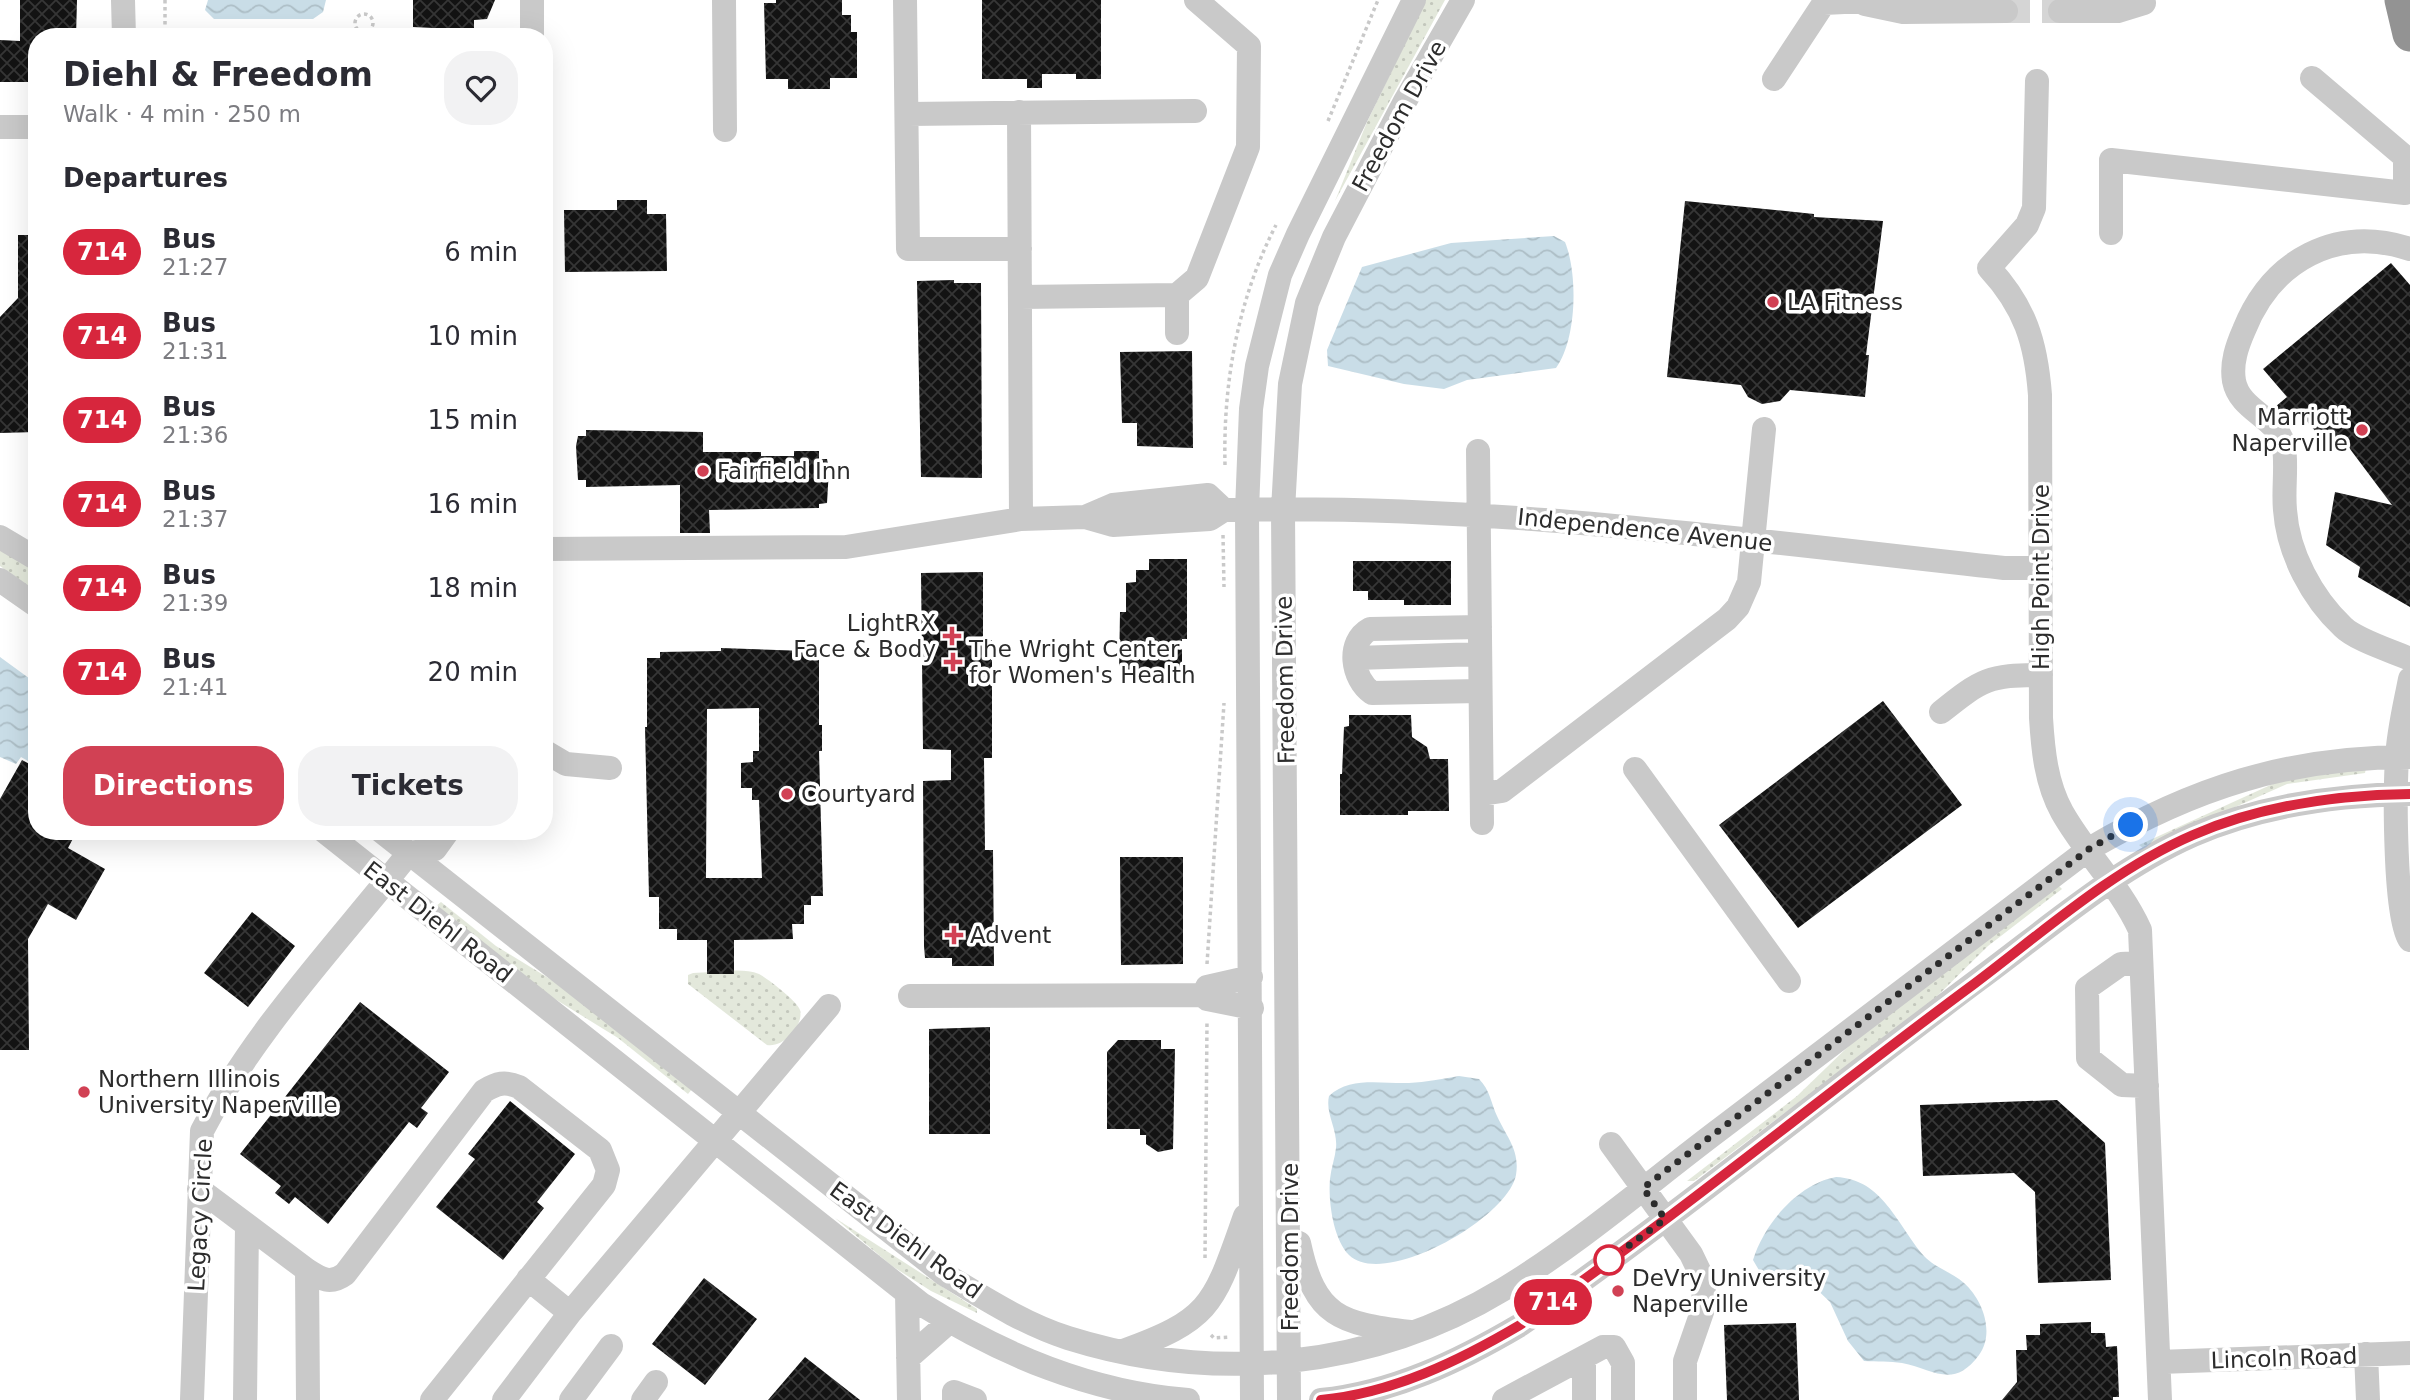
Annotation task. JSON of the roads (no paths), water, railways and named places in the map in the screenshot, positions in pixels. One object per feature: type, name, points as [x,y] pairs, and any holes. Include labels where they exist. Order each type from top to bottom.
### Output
[{"type":"highway","points":[[2402,0],[2410,34]]},
{"type":"street","points":[[123,0],[124,28]]},
{"type":"street","points":[[532,0],[532,28]]},
{"type":"street","points":[[724,0],[725,130]]},
{"type":"street","points":[[905,0],[908,250],[1020,249]]},
{"type":"street","points":[[1020,297],[1177,295],[1197,278],[1249,138],[1249,46],[1196,0]]},
{"type":"street","name":"Freedom Drive","points":[[1252,1400],[1252,1008],[1236,510],[1257,366],[1280,275],[1415,0]]},
{"type":"street","name":"Freedom Drive","points":[[1289,1400],[1290,1197],[1283,510],[1290,384],[1307,303],[1344,216],[1463,0]]},
{"type":"street","points":[[1774,79],[1824,3],[1874,2],[1903,12],[2006,11]]},
{"type":"street","points":[[2060,11],[2118,11],[2147,2]]},
{"type":"street","points":[[2111,233],[2110,160],[2405,193],[2405,157],[2312,78]]},
{"type":"street","name":"High Point Drive","points":[[2037,81],[2035,208],[2027,225],[1989,268],[2004,284],[2021,311],[2037,354],[2040,395],[2041,676],[2047,770],[2063,813],[2113,880],[2140,930],[2160,1400]]},
{"type":"street","points":[[908,114],[1195,111]]},
{"type":"street","points":[[1019,112],[1021,519]]},
{"type":"street","points":[[0,127],[28,127]]},
{"type":"street","points":[[2410,249],[2394,244],[2356,240],[2332,243],[2304,257],[2266,286],[2253,307],[2236,348],[2233,370],[2238,394],[2248,407],[2277,431],[2284,444],[2286,519],[2297,559],[2306,576],[2344,629],[2410,659]]},
{"type":"street","points":[[1177,295],[1177,333]]},
{"type":"street","points":[[1482,794],[1502,791],[1727,620],[1744,596],[1753,541],[1764,429]]},
{"type":"street","points":[[1478,451],[1482,823]]},
{"type":"street","name":"Independence Avenue","points":[[553,550],[846,547],[1021,519],[1085,517],[1113,525],[1210,519],[1236,510],[1283,510],[1478,514],[2004,568],[2041,568]]},
{"type":"street","points":[[0,537],[28,554]]},
{"type":"street","points":[[0,580],[28,600]]},
{"type":"street","points":[[1480,627],[1370,629],[1360,634],[1356,658],[1356,676],[1362,686],[1372,693],[1480,691]]},
{"type":"street","points":[[1356,658],[1480,654]]},
{"type":"street","points":[[1941,712],[1982,681],[2000,676],[2041,676]]},
{"type":"street","points":[[2410,679],[2403,757],[2405,870],[2400,915],[2410,940]]},
{"type":"street","points":[[553,756],[566,764],[610,768]]},
{"type":"street","name":"East Diehl Road","points":[[408,842],[741,1114],[944,1274],[1028,1321],[1066,1337],[1121,1352],[1179,1361],[1252,1365],[1290,1362],[1374,1347],[1441,1322],[1504,1289],[1643,1188],[2089,849],[2141,820],[2221,785],[2311,762],[2403,757]]},
{"type":"street","points":[[1635,769],[1789,981]]},
{"type":"street","points":[[1321,1400],[1373,1391],[1413,1378],[1482,1347],[1543,1309],[2113,880],[2192,835],[2260,812],[2346,795],[2403,794]]},
{"type":"street","name":"East Diehl Road","points":[[335,840],[907,1293],[949,1322],[996,1348],[1050,1370],[1134,1393],[1188,1400]]},
{"type":"street","points":[[408,842],[435,849],[442,840]]},
{"type":"street","name":"Legacy Circle","points":[[192,1400],[202,1131],[215,1105],[270,1026],[387,881],[408,842]]},
{"type":"street","points":[[2141,963],[2121,964],[2087,988],[2088,1058],[2122,1085],[2147,1086]]},
{"type":"street","points":[[1205,1001],[1207,987],[1251,976]]},
{"type":"street","points":[[910,996],[1207,999],[1252,1008]]},
{"type":"street","points":[[504,1400],[570,1314],[741,1114],[829,1006]]},
{"type":"street","points":[[199,1189],[322,1280],[336,1280],[345,1274],[484,1091],[495,1084],[508,1082],[519,1087],[600,1150],[608,1170],[604,1185],[432,1400]]},
{"type":"street","points":[[1611,1144],[1691,1254],[1704,1281],[1703,1309],[1685,1361],[1685,1400]]},
{"type":"street","points":[[1290,1197],[1304,1266],[1315,1292],[1334,1314],[1354,1324],[1414,1332]]},
{"type":"street","points":[[1121,1352],[1186,1325],[1200,1314],[1223,1280],[1251,1199]]},
{"type":"street","points":[[245,1400],[247,1225]]},
{"type":"street","points":[[307,1270],[308,1400]]},
{"type":"street","points":[[528,1279],[570,1314]]},
{"type":"street","points":[[907,1293],[909,1400]]},
{"type":"street","points":[[908,1357],[949,1322]]},
{"type":"street","points":[[571,1400],[611,1346]]},
{"type":"street","points":[[1504,1400],[1529,1393],[1584,1357],[1603,1348],[1614,1347],[1621,1354],[1623,1400]]},
{"type":"street","name":"Lincoln Road","points":[[2159,1362],[2410,1353]]},
{"type":"street","points":[[2366,1354],[2368,1400]]},
{"type":"street","points":[[1584,1357],[1584,1400]]},
{"type":"water","points":[[208,0],[326,0],[323,12],[313,19],[214,19],[205,10]]},
{"type":"water","points":[[1554,236],[1565,242],[1573,288],[1572,324],[1563,356],[1556,368],[1467,380],[1444,389],[1404,384],[1328,366],[1327,350],[1362,267],[1451,243]]},
{"type":"water","points":[[0,657],[28,677],[28,761],[21,757],[16,764],[0,757]]},
{"type":"water","points":[[1459,1076],[1479,1079],[1483,1083],[1512,1144],[1517,1166],[1508,1192],[1469,1228],[1443,1244],[1415,1256],[1389,1263],[1366,1263],[1349,1255],[1335,1229],[1331,1208],[1330,1179],[1336,1141],[1329,1096],[1356,1083],[1409,1083]]},
{"type":"water","points":[[1836,1177],[1866,1186],[1877,1195],[1924,1256],[1959,1279],[1977,1298],[1985,1317],[1986,1337],[1984,1346],[1970,1366],[1960,1372],[1943,1374],[1902,1363],[1864,1361],[1848,1341],[1830,1302],[1808,1281],[1763,1277],[1753,1260],[1774,1220],[1796,1197],[1822,1181]]},
{"type":"tunnel","points":[[2006,11],[2060,11]]},
{"type":"place","name":"LA Fitness","points":[[1773,302]]},
{"type":"place","name":"Marriott Naperville","points":[[2362,430]]},
{"type":"place","name":"Fairfield Inn","points":[[703,471]]},
{"type":"place","name":"LightRX Face & Body","points":[[952,636]]},
{"type":"place","name":"The Wright Center for Women's Health","points":[[953,662]]},
{"type":"place","name":"Courtyard","points":[[787,794]]},
{"type":"place","name":"Advent","points":[[954,935]]},
{"type":"place","name":"Northern Illinois University Naperville","points":[[84,1092]]},
{"type":"place","name":"DeVry University Naperville","points":[[1618,1291]]}]
